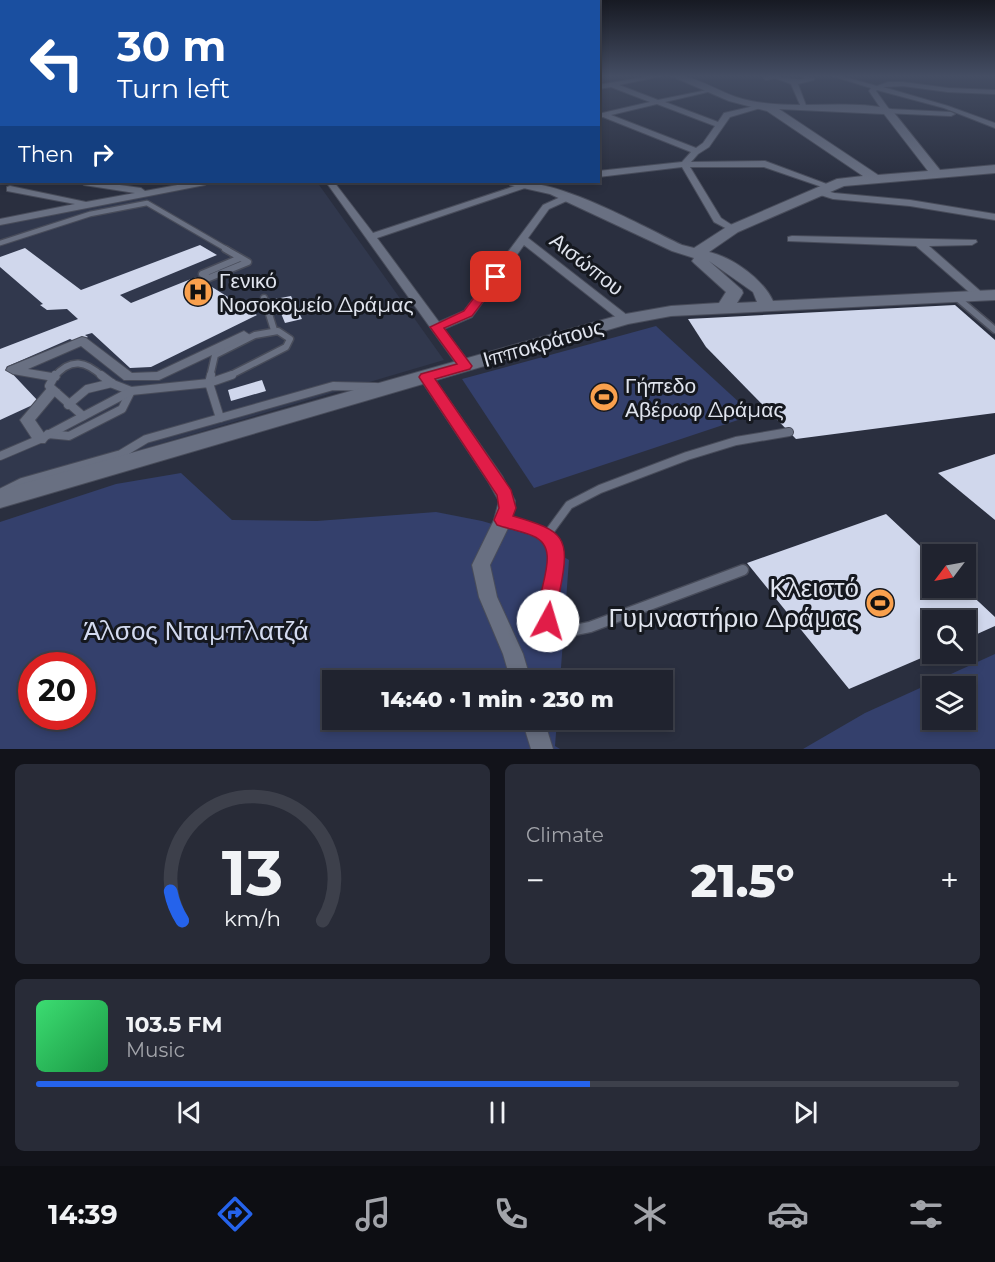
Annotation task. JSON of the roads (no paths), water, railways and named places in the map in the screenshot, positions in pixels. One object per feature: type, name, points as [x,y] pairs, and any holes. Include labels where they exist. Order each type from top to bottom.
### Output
[{"type":"street","points":[[600,115],[618,111]]},
{"type":"street","points":[[681,111],[719,125]]},
{"type":"street","points":[[685,165],[697,151],[706,145],[729,113],[739,111]]},
{"type":"street","points":[[774,111],[874,178]]},
{"type":"street","points":[[887,111],[964,114]]},
{"type":"street","points":[[887,111],[936,173]]},
{"type":"street","points":[[954,111],[995,126]]},
{"type":"street","points":[[600,115],[697,151]]},
{"type":"street","points":[[685,165],[717,220],[733,229]]},
{"type":"street","points":[[600,174],[685,165],[769,165],[833,196],[910,202],[995,217]]},
{"type":"street","points":[[695,254],[733,229],[822,189],[874,178],[995,169]]},
{"type":"street","points":[[0,194],[24,183]]},
{"type":"street","points":[[90,183],[149,193]]},
{"type":"street","points":[[0,222],[200,183]]},
{"type":"street","points":[[331,183],[465,366]]},
{"type":"street","points":[[371,237],[522,183]]},
{"type":"street","points":[[529,183],[568,197],[677,248],[716,258],[759,290],[767,306]]},
{"type":"street","points":[[10,189],[90,205]]},
{"type":"street","points":[[436,327],[468,314],[546,207],[568,197]]},
{"type":"street","points":[[792,239],[919,243],[972,242]]},
{"type":"street","name":"Αισώπου","points":[[524,240],[626,319]]},
{"type":"street","points":[[919,243],[988,296]]},
{"type":"street","points":[[695,254],[704,266],[734,290],[735,293],[724,308]]},
{"type":"street","name":"Ιπποκράτους","points":[[0,499],[626,319],[671,311],[988,296]]},
{"type":"street","points":[[44,436],[27,420],[53,383],[13,370],[82,341],[129,377],[159,376],[244,334]]},
{"type":"street","points":[[426,377],[505,495],[507,508],[503,520],[481,564],[488,597],[518,670]]},
{"type":"street","points":[[536,730],[542,749]]},
{"type":"lane","points":[[0,243],[90,214],[147,203],[248,262],[209,278],[202,274],[240,258]]},
{"type":"lane","points":[[956,297],[995,330]]},
{"type":"lane","points":[[264,298],[274,330]]},
{"type":"lane","points":[[0,456],[131,391],[209,383],[232,375],[286,347],[290,339],[288,336],[274,330],[244,334],[215,355],[212,359],[209,383],[220,418]]},
{"type":"lane","points":[[83,416],[68,405],[53,383],[58,372],[81,362],[90,364],[112,383],[131,391]]},
{"type":"lane","points":[[212,369],[219,375],[232,375]]},
{"type":"lane","points":[[68,405],[85,390],[112,383]]},
{"type":"lane","points":[[0,493],[22,482],[120,453],[146,439],[333,386],[394,387]]},
{"type":"lane","points":[[44,436],[69,436],[122,409],[131,391]]},
{"type":"lane","points":[[547,535],[568,505],[608,486],[687,456],[736,441],[789,432]]},
{"type":"lane","points":[[503,520],[536,529],[547,535],[557,550],[548,604],[548,621],[554,629],[564,632],[574,632],[590,627],[743,570]]},
{"type":"place","name":"Γενικό Νοσοκομείο Δράμας","points":[[198,292]]},
{"type":"place","name":"Γήπεδο Αβέρωφ Δράμας","points":[[604,397]]},
{"type":"place","name":"Κλειστό Γυμναστήριο Δράμας","points":[[880,603]]},
{"type":"park label","name":"Άλσος Νταμπλατζά","points":[[196,631]]}]
